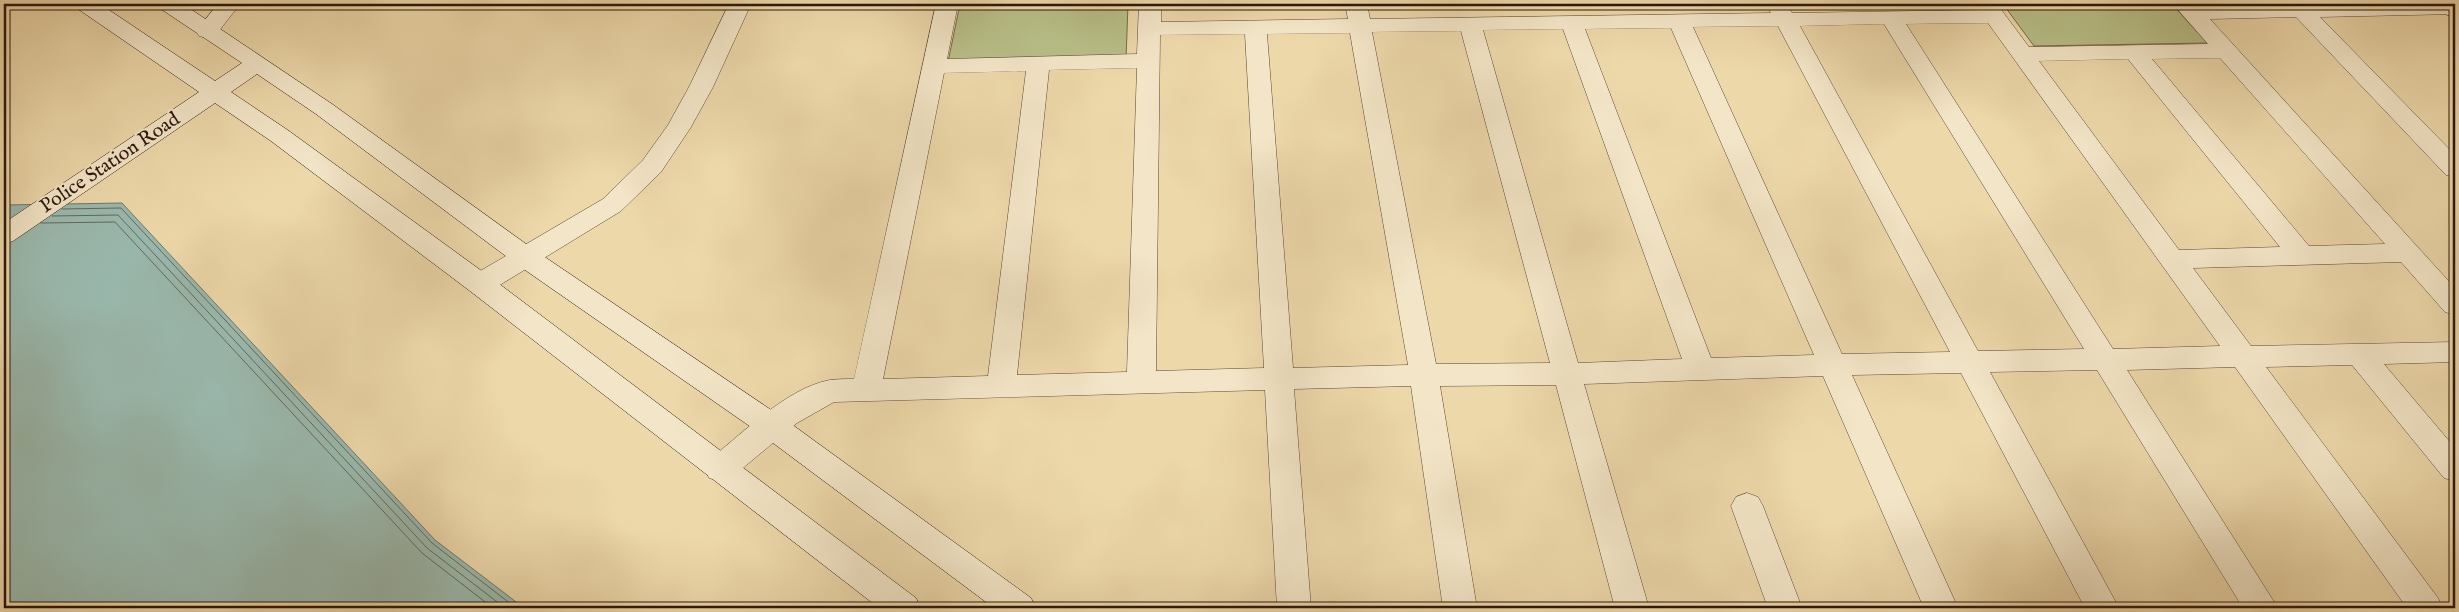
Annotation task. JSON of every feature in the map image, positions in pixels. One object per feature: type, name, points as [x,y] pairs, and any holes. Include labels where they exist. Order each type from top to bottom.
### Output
[{"type":"street","points":[[86,4],[280,136],[480,284],[904,608]]},
{"type":"street","points":[[169,4],[324,109],[524,256],[772,426],[1018,608]]},
{"type":"street","points":[[207,31],[229,4]]},
{"type":"street","points":[[480,284],[612,205],[652,166],[679,127],[701,87],[740,4]]},
{"type":"street","points":[[866,389],[947,4]]},
{"type":"street","points":[[1141,382],[1150,4]]},
{"type":"street","points":[[2188,8],[2301,10],[2452,7]]},
{"type":"street","points":[[2188,8],[2455,305]]},
{"type":"street","points":[[1150,29],[1256,28],[1358,15],[1470,24],[1679,21],[1781,12],[1891,18],[1991,10],[2426,608]]},
{"type":"street","points":[[2301,10],[2455,169]]},
{"type":"street","points":[[1781,12],[2102,608]]},
{"type":"street","points":[[1358,15],[1424,375],[1460,608]]},
{"type":"street","points":[[1891,18],[2103,360],[2261,608]]},
{"type":"street","points":[[1679,21],[1941,608]]},
{"type":"street","points":[[1572,23],[1700,368]]},
{"type":"street","points":[[1470,24],[1632,608]]},
{"type":"street","points":[[1256,28],[1294,608]]},
{"type":"street","points":[[2022,54],[2226,50]]},
{"type":"street","points":[[2134,52],[2302,256]]},
{"type":"street","points":[[934,66],[1149,61]]},
{"type":"street","name":"Police Station Road","points":[[4,235],[256,64]]},
{"type":"street","points":[[1001,386],[1038,64]]},
{"type":"street","points":[[2172,259],[2408,253]]},
{"type":"street","points":[[720,469],[772,426],[811,398],[831,391],[1424,375],[1566,374],[1700,368],[2455,352]]},
{"type":"street","points":[[2358,354],[2455,468]]},
{"type":"street","points":[[1748,506],[1785,608]]},
{"type":"green space","points":[[960,4],[1128,4],[1126,59],[948,62]]},
{"type":"green space","points":[[2003,4],[2172,4],[2207,43],[2034,46]]},
{"type":"water","points":[[122,203],[435,540],[524,608],[4,608],[4,205]]}]
